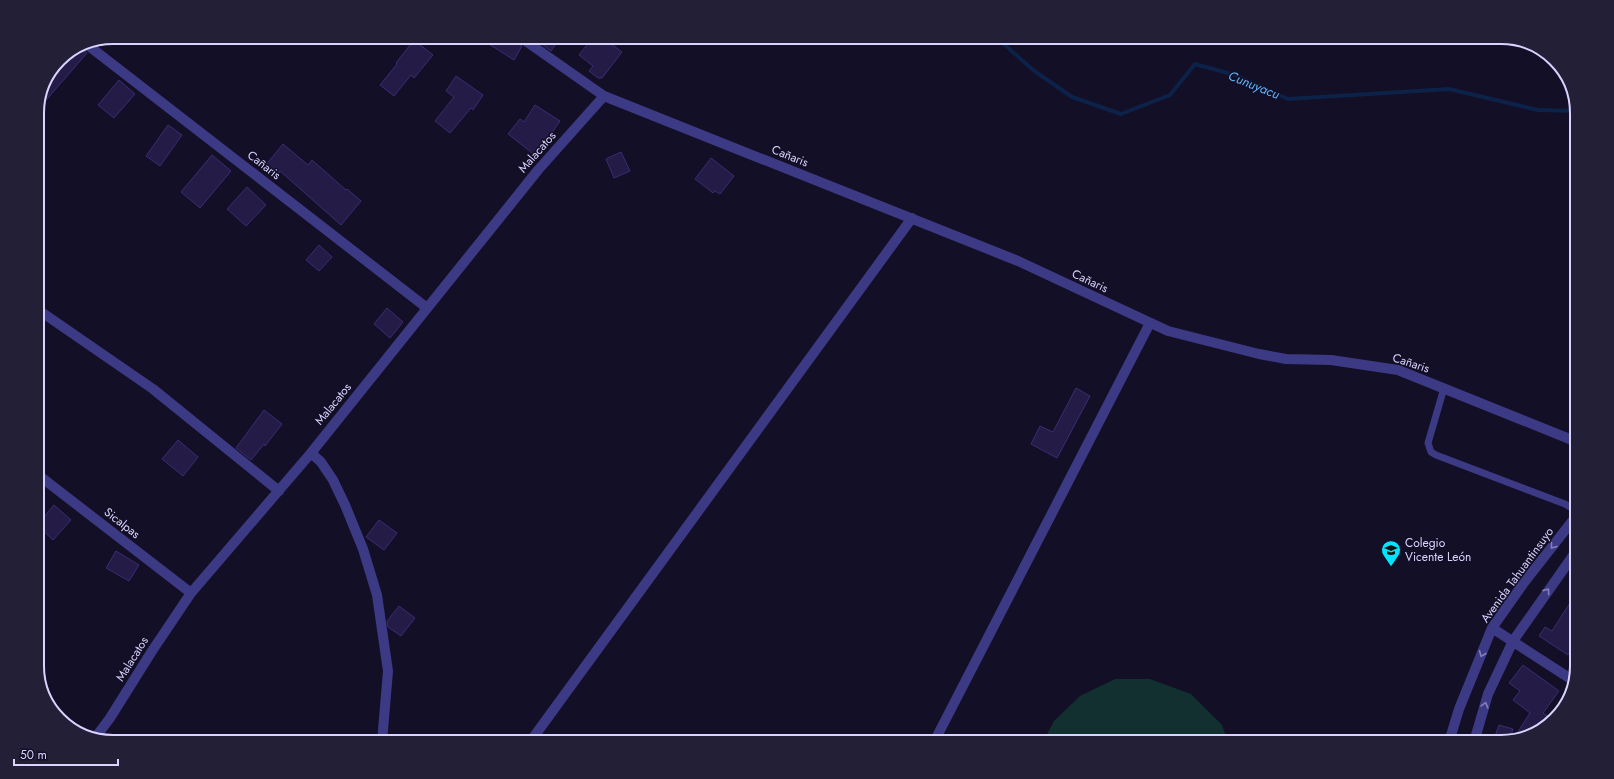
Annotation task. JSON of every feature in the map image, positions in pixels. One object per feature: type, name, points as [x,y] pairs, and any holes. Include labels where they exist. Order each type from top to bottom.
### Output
[{"type":"street","name":"Cañaris","points":[[530,44],[604,96],[1018,261],[1168,331],[1259,354],[1286,359],[1331,360],[1398,370],[1570,439]]},
{"type":"street","name":"Cañaris","points":[[91,48],[427,308]]},
{"type":"street","name":"Malacatos","points":[[98,734],[191,593],[311,453],[538,170],[604,96]]},
{"type":"street","points":[[535,735],[912,218]]},
{"type":"street","points":[[44,314],[153,389],[278,491]]},
{"type":"street","points":[[938,735],[1150,323]]},
{"type":"street","points":[[311,453],[321,462],[334,480],[363,549],[377,595],[388,671],[383,735]]},
{"type":"street","name":"Sicalpas","points":[[44,479],[191,593]]},
{"type":"street","name":"Avenida Tahuantinsuyo","points":[[1452,735],[1459,709],[1492,628],[1523,584],[1570,525]]},
{"type":"street","points":[[1476,735],[1488,694],[1513,641],[1570,560]]},
{"type":"street","points":[[1492,628],[1569,678]]},
{"type":"lane","points":[[1444,388],[1428,444],[1431,452],[1570,507]]},
{"type":"green space","points":[[1115,679],[1150,679],[1191,694],[1222,725],[1226,735],[1047,735],[1054,721],[1080,696]]},
{"type":"building","points":[[411,44],[419,44],[433,55],[414,78],[411,75],[394,96],[380,85],[397,64],[396,63]]},
{"type":"building","points":[[489,44],[519,44],[522,46],[514,60]]},
{"type":"building","points":[[542,44],[556,44],[551,51]]},
{"type":"building","points":[[588,44],[611,44],[622,52],[602,78],[598,78],[589,71],[593,66],[579,55]]},
{"type":"building","points":[[84,51],[87,53],[45,101],[51,83],[58,71],[79,53]]},
{"type":"building","points":[[456,76],[483,95],[473,110],[471,108],[450,133],[435,121],[454,97],[446,91]]},
{"type":"building","points":[[119,80],[135,94],[114,118],[98,105]]},
{"type":"building","points":[[535,105],[560,121],[536,156],[508,134],[520,119],[524,122]]},
{"type":"building","points":[[168,125],[182,135],[160,166],[146,156]]},
{"type":"building","points":[[283,144],[308,165],[312,160],[361,201],[341,225],[280,171],[277,175],[265,166]]},
{"type":"building","points":[[621,152],[630,171],[614,178],[606,159]]},
{"type":"building","points":[[212,155],[231,171],[200,208],[181,192]]},
{"type":"building","points":[[711,158],[734,176],[720,194],[715,191],[713,193],[695,179]]},
{"type":"building","points":[[247,187],[266,205],[246,226],[227,209]]},
{"type":"building","points":[[319,245],[332,257],[319,271],[306,260]]},
{"type":"building","points":[[387,308],[403,322],[390,338],[374,324]]},
{"type":"building","points":[[1076,388],[1090,396],[1057,458],[1031,444],[1040,426],[1053,432]]},
{"type":"building","points":[[264,410],[282,424],[265,446],[264,444],[251,460],[236,448]]},
{"type":"building","points":[[178,440],[198,457],[183,476],[162,459]]},
{"type":"building","points":[[54,505],[71,520],[53,540],[44,532],[44,517]]},
{"type":"building","points":[[379,520],[397,533],[384,550],[366,537]]},
{"type":"building","points":[[116,551],[139,565],[129,581],[106,568]]},
{"type":"building","points":[[1570,603],[1570,652],[1568,655],[1539,636],[1545,627],[1552,631]]},
{"type":"building","points":[[399,606],[415,618],[401,636],[388,627],[387,621]]},
{"type":"building","points":[[1523,665],[1559,691],[1543,713],[1548,716],[1531,728],[1517,733],[1530,713],[1513,700],[1520,691],[1509,683]]},
{"type":"building","points":[[1499,725],[1513,729],[1511,734],[1495,735]]},
{"type":"waterway","name":"Cunuyacu","points":[[1004,44],[1033,70],[1072,97],[1121,114],[1170,95],[1195,64],[1235,75],[1288,99],[1449,89],[1538,110],[1570,111]]},
{"type":"place","name":"Colegio Vicente León","points":[[1391,567]]}]
